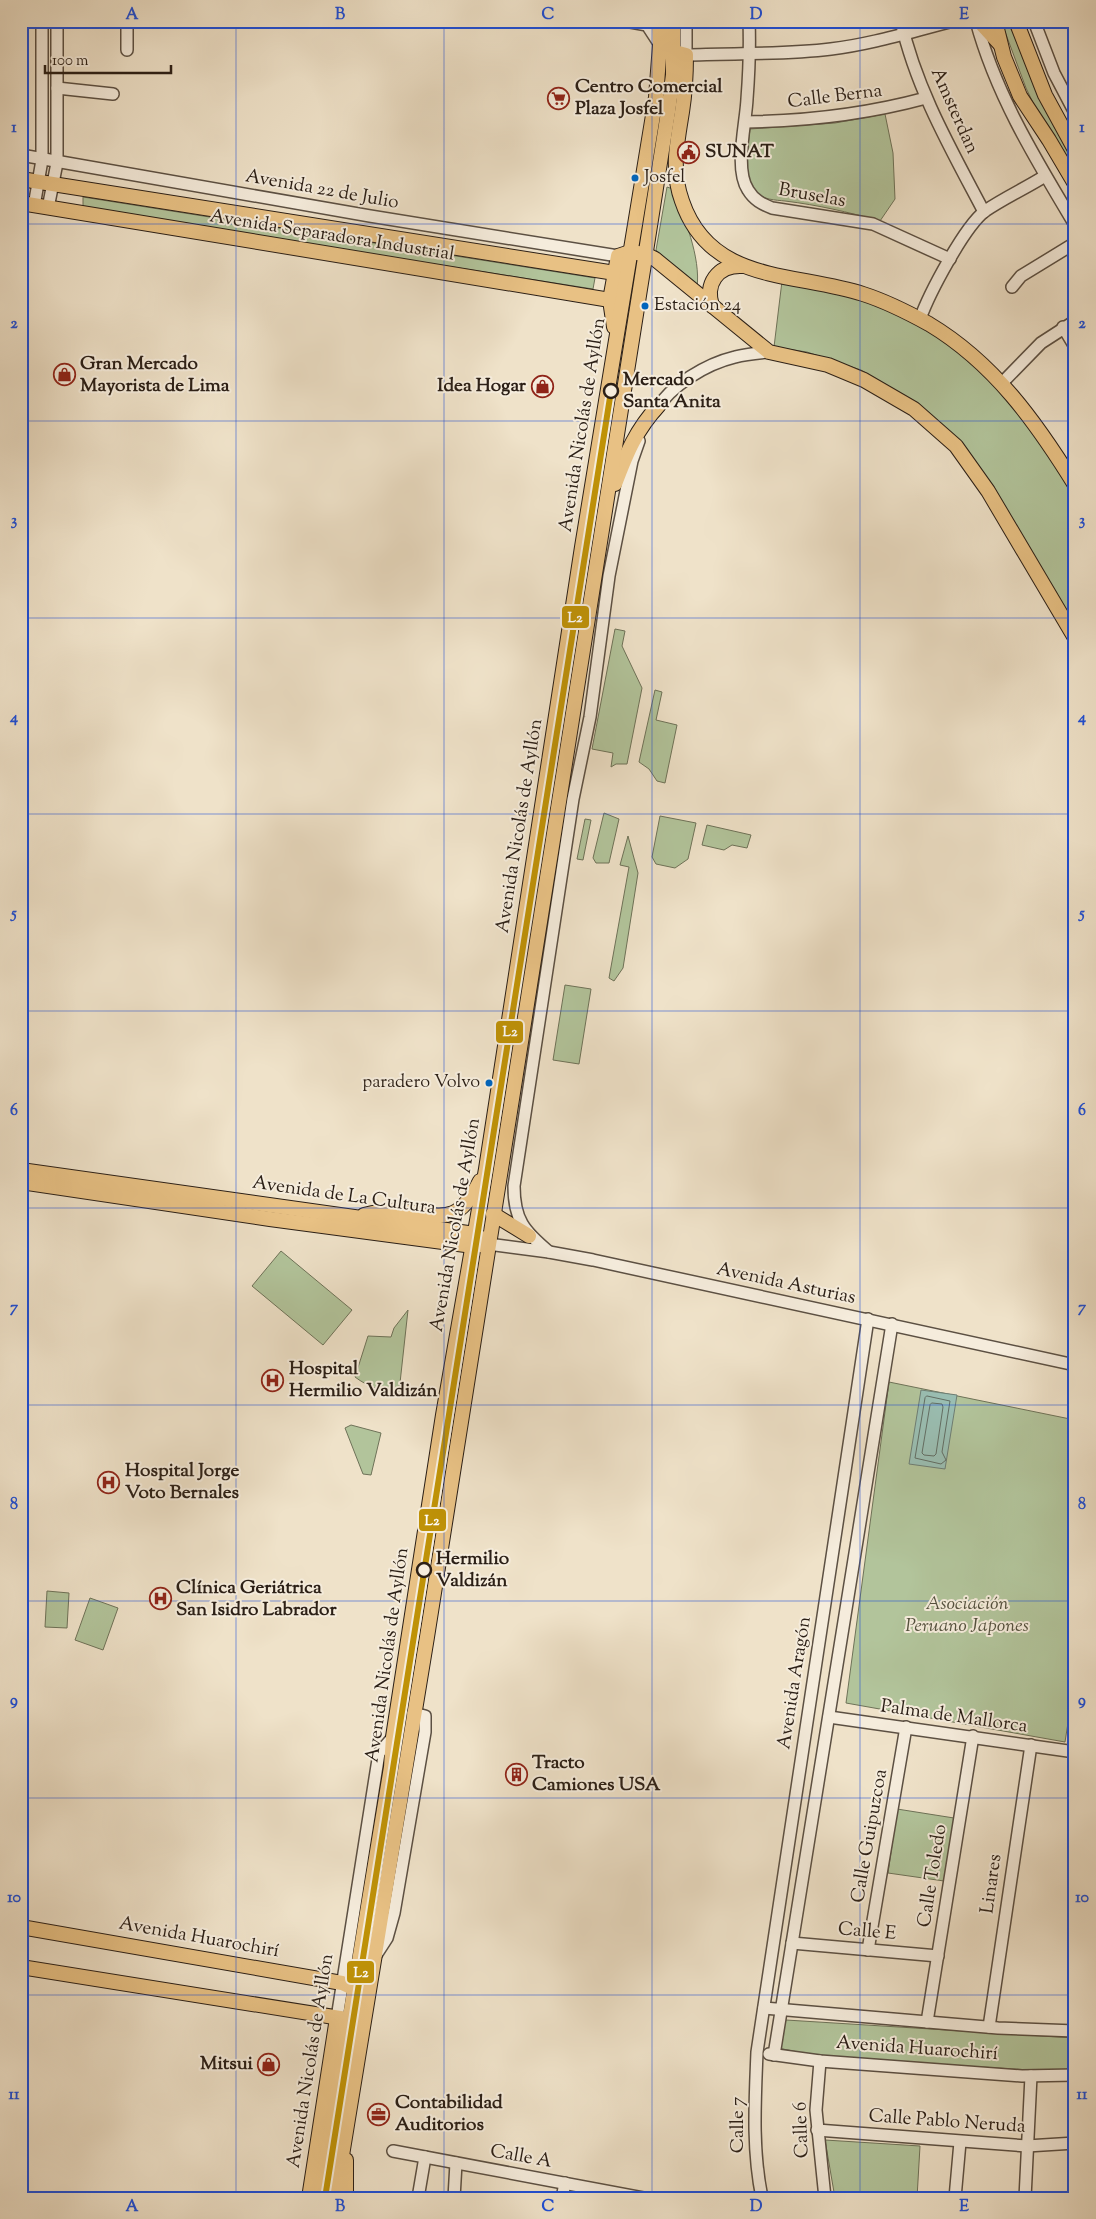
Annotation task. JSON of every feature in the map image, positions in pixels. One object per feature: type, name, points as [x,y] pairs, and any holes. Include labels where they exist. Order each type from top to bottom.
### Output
[{"type":"main road","name":"Avenida Nicolás de Ayllón","points":[[673,21],[680,54],[684,96],[675,166],[680,197],[695,228],[714,248],[742,266]]},
{"type":"main road","points":[[977,21],[1000,44]]},
{"type":"main road","points":[[995,21],[1000,44],[1020,96],[1075,184]]},
{"type":"main road","points":[[1016,21],[1045,95],[1075,150]]},
{"type":"main road","name":"Avenida Nicolás de Ayllón","points":[[308,2198],[351,2020],[369,1991],[375,1956],[393,1737],[442,1415],[486,1169],[616,338],[624,254],[656,97],[660,46],[651,22]]},
{"type":"main road","points":[[660,46],[680,54]]},
{"type":"main road","name":"Avenida Nicolás de Ayllón","points":[[335,2198],[345,2130],[351,2020],[349,1986],[381,1876],[419,1714],[488,1244],[645,254],[668,112],[680,54]]},
{"type":"main road","name":"Avenida Separadora Industrial","points":[[21,179],[614,273]]},
{"type":"main road","name":"Avenida Separadora Industrial","points":[[34,206],[610,300]]},
{"type":"main road","points":[[616,338],[610,300],[614,273],[624,254],[645,254],[666,267],[769,352],[828,365],[864,380],[914,409],[956,446],[988,491],[1075,638]]},
{"type":"main road","points":[[712,306],[709,296],[710,286],[714,277],[722,270],[732,266],[742,266],[864,295],[920,319],[969,352],[1002,383],[1048,441],[1075,485]]},
{"type":"main road","points":[[604,515],[636,433],[659,405]]},
{"type":"main road","points":[[353,1217],[382,1211],[448,1216],[466,1204],[486,1169]]},
{"type":"main road","name":"Avenida de La Cultura","points":[[21,1170],[158,1195],[270,1219],[474,1240]]},
{"type":"main road","name":"Avenida de La Cultura","points":[[21,1182],[353,1217],[488,1244]]},
{"type":"main road","points":[[493,1214],[529,1236]]},
{"type":"main road","points":[[360,1870],[381,1876]]},
{"type":"main road","name":"Avenida Huarochirí","points":[[21,1927],[369,1991]]},
{"type":"main road","points":[[21,1966],[351,2020]]},
{"type":"main road","name":"Avenida Nicolás de Ayllón","points":[[320,2198],[351,2020]]},
{"type":"main road","points":[[345,2130],[348,2183],[346,2198]]},
{"type":"street","points":[[34,206],[42,160],[42,21]]},
{"type":"street","points":[[34,206],[53,184],[57,163],[57,21]]},
{"type":"street","points":[[127,21],[127,50]]},
{"type":"street","points":[[625,21],[651,22]]},
{"type":"street","name":"Avenida Nicolás de Ayllón","points":[[680,54],[686,21]]},
{"type":"street","name":"Bruselas","points":[[749,21],[750,54],[746,122],[742,145],[742,175],[747,189],[759,202],[772,208],[873,224],[950,259]]},
{"type":"street","name":"Amsterdan","points":[[901,21],[926,98],[984,212]]},
{"type":"street","points":[[680,54],[750,54],[832,49],[865,44],[954,21]]},
{"type":"street","points":[[977,21],[999,88],[1045,176],[1075,225]]},
{"type":"street","points":[[1034,21],[1050,64],[1075,112]]},
{"type":"street","points":[[56,88],[113,94]]},
{"type":"street","name":"Calle Berna","points":[[746,122],[823,118],[888,108],[926,98]]},
{"type":"street","name":"Avenida 22 de Julio","points":[[21,156],[624,254]]},
{"type":"street","points":[[920,319],[926,301],[950,259],[984,212],[1045,176]]},
{"type":"street","points":[[1012,287],[1021,276],[1075,243]]},
{"type":"street","points":[[1002,383],[1041,343],[1075,321]]},
{"type":"street","points":[[1063,327],[1075,347]]},
{"type":"street","points":[[549,1252],[529,1236],[517,1215],[514,1204],[514,1186],[573,799],[590,717],[609,576],[632,461],[642,435],[659,405],[692,376],[712,365],[735,356],[769,352]]},
{"type":"street","name":"Avenida Asturias","points":[[488,1244],[549,1252],[892,1324],[1075,1365]]},
{"type":"street","name":"Avenida Aragón","points":[[757,2052],[868,1319]]},
{"type":"street","name":"Avenida Aragón","points":[[774,2054],[892,1324]]},
{"type":"street","name":"Avenida Nicolás de Ayllón","points":[[375,1956],[387,1938],[394,1912],[425,1732],[419,1714]]},
{"type":"street","name":"Palma de Mallorca","points":[[829,1717],[1074,1751]]},
{"type":"street","name":"Calle Guipuzcoa","points":[[868,1950],[906,1727]]},
{"type":"street","name":"Calle Toledo","points":[[928,2022],[974,1736]]},
{"type":"street","name":"Avenida Nicolás de Ayllón","points":[[349,1986],[360,1870],[379,1753],[393,1737]]},
{"type":"street","points":[[1074,1751],[1075,1739]]},
{"type":"street","name":"Linares","points":[[989,2027],[1031,1745]]},
{"type":"street","name":"Calle E","points":[[792,1943],[938,1956]]},
{"type":"street","name":"Avenida Huarochirí","points":[[764,2008],[989,2027],[1075,2031]]},
{"type":"street","name":"Avenida Huarochirí","points":[[757,2052],[820,2061],[1030,2076],[1075,2075]]},
{"type":"street","name":"Calle 7","points":[[757,2052],[754,2129],[756,2167],[762,2198]]},
{"type":"street","name":"Calle 6","points":[[820,2061],[816,2110],[825,2198]]},
{"type":"street","points":[[1024,2198],[1030,2076]]},
{"type":"street","name":"Calle Pablo Neruda","points":[[817,2130],[1027,2146],[1075,2143]]},
{"type":"street","points":[[955,2198],[960,2142]]},
{"type":"street","name":"Calle A","points":[[393,2151],[644,2198]]},
{"type":"street","points":[[418,2198],[425,2157]]},
{"type":"street","points":[[454,2198],[456,2163]]},
{"type":"street","points":[[562,2198],[565,2183]]},
{"type":"green space","points":[[1001,21],[1010,21],[1028,71],[1045,109],[1075,161],[1075,176],[1039,115],[1026,88]]},
{"type":"green space","points":[[885,114],[893,153],[895,199],[880,221],[821,207],[766,198],[759,195],[751,186],[747,170],[750,129],[835,123]]},
{"type":"green space","points":[[667,187],[673,189],[691,237],[698,276],[697,288],[656,250]]},
{"type":"green space","points":[[83,197],[595,278],[593,289],[83,209]]},
{"type":"green space","points":[[782,281],[866,301],[920,323],[998,384],[1061,471],[1075,494],[1075,631],[981,469],[956,437],[918,403],[861,370],[807,352],[774,347]]},
{"type":"green space","points":[[615,629],[625,631],[622,646],[642,688],[627,764],[616,764],[611,767],[613,753],[592,749]]},
{"type":"green space","points":[[655,690],[662,692],[656,720],[677,725],[665,783],[657,781],[649,769],[639,762]]},
{"type":"green space","points":[[604,813],[619,819],[609,863],[596,863],[593,858]]},
{"type":"green space","points":[[660,816],[696,823],[688,859],[675,868],[656,864],[652,857]]},
{"type":"green space","points":[[585,819],[591,820],[583,860],[577,859]]},
{"type":"green space","points":[[707,825],[751,835],[747,848],[732,845],[724,850],[702,845]]},
{"type":"green space","points":[[628,836],[638,873],[623,968],[614,981],[609,978],[629,867],[620,865]]},
{"type":"green space","points":[[565,985],[591,989],[579,1064],[553,1060]]},
{"type":"green space","points":[[281,1251],[352,1310],[323,1345],[252,1286]]},
{"type":"green space","points":[[408,1310],[399,1392],[376,1388],[355,1377],[368,1336],[391,1337],[394,1328]]},
{"type":"green space","name":"Asociación Peruano Japones","points":[[889,1382],[1075,1420],[1075,1678],[1065,1742],[846,1703]]},
{"type":"green space","points":[[351,1425],[381,1433],[371,1475],[363,1474],[345,1428]]},
{"type":"green space","points":[[47,1591],[69,1593],[67,1628],[45,1627]]},
{"type":"green space","points":[[90,1598],[118,1608],[103,1650],[75,1640]]},
{"type":"green space","points":[[897,1809],[954,1818],[944,1881],[888,1873]]},
{"type":"green space","points":[[786,2020],[1075,2038],[1075,2070],[1029,2070],[823,2057],[778,2048]]},
{"type":"green space","points":[[825,2140],[920,2146],[917,2198],[835,2198]]},
{"type":"water","points":[[921,1390],[957,1395],[945,1469],[909,1464]]},
{"type":"transit line","name":"L2","points":[[325,2198],[611,391]]},
{"type":"place","name":"Centro Comercial Plaza Josfel","points":[[559,98]]},
{"type":"place","name":"SUNAT","points":[[689,152]]},
{"type":"place","name":"Josfel","points":[[635,178]]},
{"type":"place","name":"Estación 24","points":[[645,306]]},
{"type":"place","name":"Gran Mercado Mayorista de Lima","points":[[64,375]]},
{"type":"place","name":"Idea Hogar","points":[[542,386]]},
{"type":"place","name":"Mercado Santa Anita","points":[[611,391]]},
{"type":"place","name":"paradero Volvo","points":[[489,1083]]},
{"type":"place","name":"Hospital Hermilio Valdizán","points":[[273,1380]]},
{"type":"place","name":"Hospital Jorge Voto Bernales","points":[[109,1482]]},
{"type":"place","name":"Hermilio Valdizán","points":[[424,1570]]},
{"type":"place","name":"Clínica Geriátrica San Isidro Labrador","points":[[160,1599]]},
{"type":"place","name":"Tracto Camiones USA","points":[[516,1774]]},
{"type":"place","name":"Mitsui","points":[[269,2064]]},
{"type":"place","name":"Contabilidad Auditorios","points":[[379,2114]]}]
